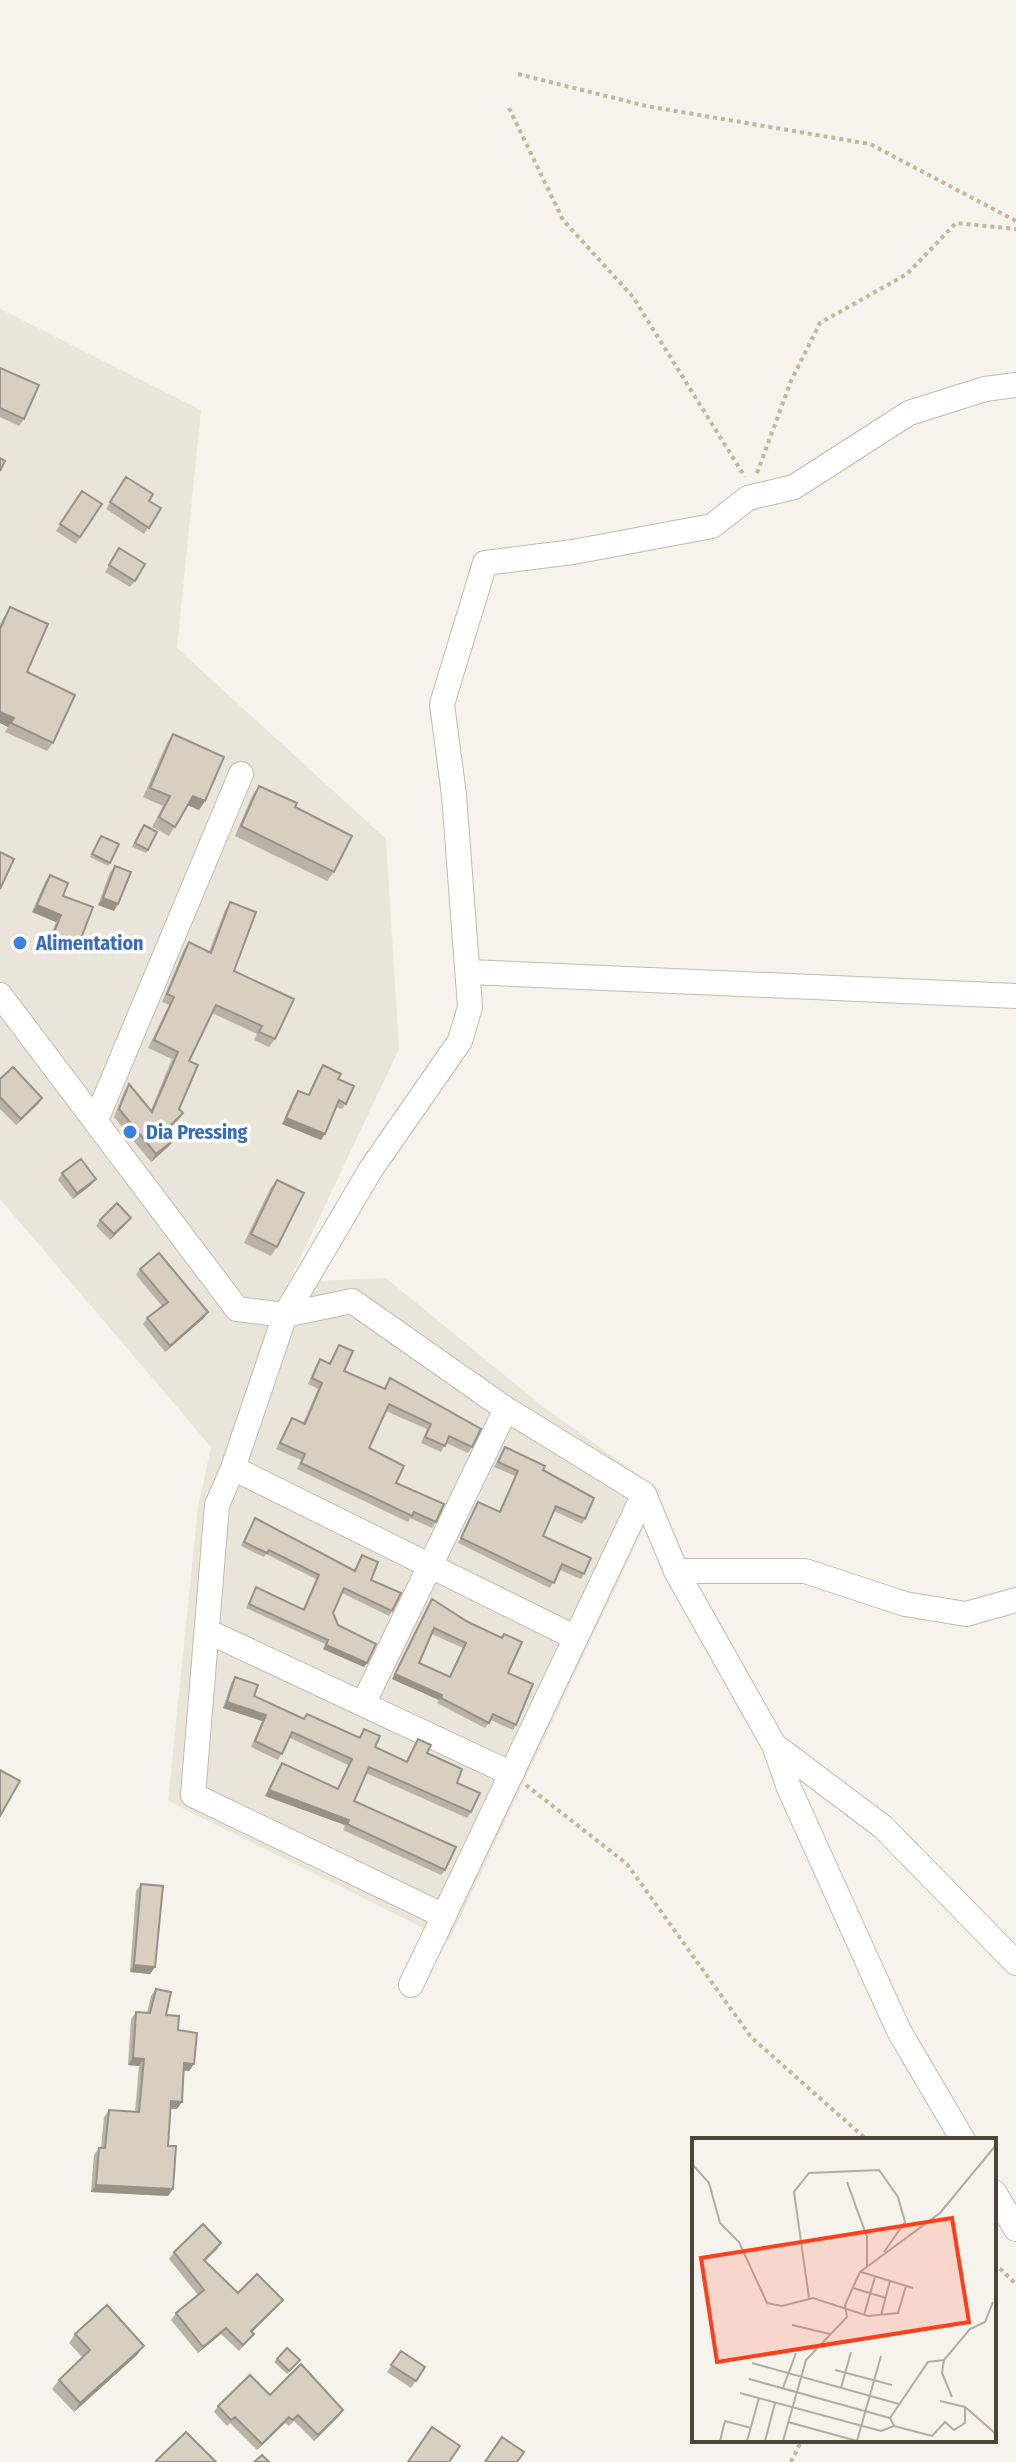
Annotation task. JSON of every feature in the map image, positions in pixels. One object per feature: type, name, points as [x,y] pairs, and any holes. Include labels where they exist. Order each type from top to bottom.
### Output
[{"type":"street","points":[[444,1916],[193,1795],[217,1505],[233,1468],[285,1315],[371,1169],[460,1041],[470,1007],[470,972],[454,795],[442,704],[485,563],[573,552],[712,526],[748,498],[794,487],[909,413],[985,389],[1016,385]]},
{"type":"street","points":[[96,1120],[241,774]]},
{"type":"street","points":[[470,972],[1016,996]]},
{"type":"street","points":[[0,995],[237,1309],[285,1315],[352,1301],[506,1409],[644,1494],[676,1571],[774,1745],[789,1788],[899,2031],[962,2138]]},
{"type":"street","points":[[363,1704],[506,1409]]},
{"type":"street","points":[[233,1468],[576,1638]]},
{"type":"street","points":[[411,1985],[644,1494]]},
{"type":"street","points":[[676,1571],[805,1571],[905,1604],[966,1614],[1016,1600]]},
{"type":"street","points":[[207,1631],[512,1774]]},
{"type":"street","points":[[774,1745],[883,1827],[1016,1963]]},
{"type":"street","points":[[996,2195],[1016,2229]]},
{"type":"path","points":[[518,74],[646,106],[870,144],[1016,221]]},
{"type":"path","points":[[509,108],[563,220],[633,297],[748,482],[748,498]]},
{"type":"path","points":[[748,498],[791,381],[820,323],[907,274],[956,223],[1016,229]]},
{"type":"path","points":[[512,1774],[627,1864],[751,2037],[865,2138]]},
{"type":"path","points":[[996,2265],[1016,2284]]},
{"type":"path","points":[[791,2462],[801,2442]]},
{"type":"shaded area","points":[[0,309],[201,410],[177,648],[386,839],[399,1049],[289,1282],[386,1278],[542,1406],[661,1491],[449,1941],[168,1801],[198,1507],[211,1447],[0,1199]]},
{"type":"building","points":[[0,368],[39,385],[24,419],[0,408]]},
{"type":"building","points":[[126,477],[153,494],[149,501],[161,508],[149,528],[110,502]]},
{"type":"building","points":[[82,491],[102,504],[80,537],[60,524]]},
{"type":"building","points":[[119,548],[145,564],[135,581],[109,565]]},
{"type":"building","points":[[10,607],[48,624],[27,672],[75,695],[53,743],[11,723],[14,718],[0,712],[0,629]]},
{"type":"building","points":[[173,734],[224,757],[205,801],[193,796],[175,827],[159,817],[170,796],[150,788]]},
{"type":"building","points":[[259,786],[297,803],[295,807],[352,836],[334,872],[241,826]]},
{"type":"building","points":[[144,825],[157,832],[148,850],[135,843]]},
{"type":"building","points":[[101,836],[119,844],[110,863],[92,854]]},
{"type":"building","points":[[0,852],[14,859],[0,889]]},
{"type":"building","points":[[115,866],[131,872],[118,904],[103,898]]},
{"type":"building","points":[[50,875],[68,883],[63,896],[93,907],[78,946],[52,937],[61,915],[37,905]]},
{"type":"building","points":[[230,902],[256,912],[234,971],[294,999],[275,1039],[259,1032],[262,1026],[216,1005],[189,1061],[198,1065],[179,1109],[183,1113],[167,1129],[175,1139],[156,1154],[119,1109],[129,1084],[152,1112],[178,1052],[154,1040],[174,997],[167,994],[189,942],[211,953]]},
{"type":"building","points":[[323,1065],[341,1074],[338,1079],[354,1086],[346,1104],[339,1100],[325,1134],[286,1118],[298,1091],[309,1095]]},
{"type":"building","points":[[13,1067],[42,1098],[21,1119],[0,1097],[0,1079]]},
{"type":"building","points":[[81,1159],[96,1179],[77,1193],[62,1173]]},
{"type":"building","points":[[277,1180],[304,1193],[277,1247],[251,1234]]},
{"type":"building","points":[[117,1203],[131,1218],[114,1234],[100,1220]]},
{"type":"building","points":[[159,1253],[208,1312],[170,1346],[147,1318],[168,1302],[140,1269]]},
{"type":"building","points":[[339,1345],[353,1351],[344,1371],[385,1389],[390,1378],[481,1429],[472,1447],[449,1436],[445,1446],[425,1437],[431,1424],[389,1404],[369,1448],[404,1466],[396,1483],[444,1504],[436,1522],[414,1512],[412,1516],[301,1463],[305,1454],[280,1443],[292,1418],[305,1424],[322,1383],[312,1378],[320,1359],[330,1364]]},
{"type":"building","points":[[505,1447],[545,1466],[543,1470],[594,1498],[585,1519],[556,1506],[543,1536],[591,1558],[584,1574],[562,1564],[554,1583],[461,1538],[478,1502],[500,1512],[518,1471],[498,1462]]},
{"type":"building","points":[[255,1518],[355,1571],[362,1555],[378,1562],[371,1580],[401,1593],[392,1611],[344,1588],[333,1613],[338,1625],[376,1644],[367,1663],[326,1645],[328,1640],[249,1604],[256,1587],[304,1610],[319,1575],[269,1550],[267,1553],[244,1542]]},
{"type":"building","points":[[432,1599],[468,1622],[502,1638],[504,1634],[522,1642],[508,1673],[533,1684],[516,1725],[493,1714],[489,1723],[441,1698],[442,1695],[395,1674]],"holes":[[[434,1628],[466,1643],[450,1677],[419,1663]]]},
{"type":"building","points":[[235,1677],[258,1685],[254,1696],[304,1719],[307,1714],[360,1738],[364,1729],[380,1736],[375,1747],[407,1762],[418,1739],[431,1745],[427,1753],[462,1769],[457,1783],[480,1793],[471,1812],[369,1767],[354,1801],[456,1847],[445,1870],[347,1824],[349,1820],[269,1790],[282,1763],[338,1789],[352,1759],[292,1732],[282,1754],[255,1741],[266,1715],[227,1702]]},
{"type":"building","points":[[0,1770],[20,1781],[0,1816]]},
{"type":"building","points":[[141,1884],[163,1886],[155,1967],[134,1965]]},
{"type":"building","points":[[156,1989],[171,1992],[166,2015],[179,2016],[178,2030],[197,2033],[194,2064],[184,2063],[182,2102],[171,2101],[168,2146],[176,2146],[173,2189],[96,2185],[99,2148],[105,2148],[109,2110],[139,2112],[144,2059],[133,2058],[136,2012],[150,2013]]},
{"type":"building","points":[[203,2224],[221,2243],[204,2260],[238,2293],[257,2274],[283,2300],[251,2331],[254,2334],[243,2345],[226,2328],[203,2347],[176,2313],[204,2290],[174,2252]]},
{"type":"building","points":[[107,2305],[144,2346],[80,2403],[59,2380],[90,2350],[75,2334]]},
{"type":"building","points":[[287,2348],[300,2360],[289,2371],[277,2359]]},
{"type":"building","points":[[401,2351],[425,2367],[416,2381],[391,2365]]},
{"type":"building","points":[[301,2364],[343,2410],[318,2435],[298,2415],[293,2420],[289,2417],[262,2444],[235,2417],[231,2420],[218,2406],[250,2375],[270,2395]]},
{"type":"building","points":[[432,2427],[460,2446],[449,2462],[408,2462]]},
{"type":"building","points":[[186,2432],[216,2462],[156,2461]]},
{"type":"building","points":[[502,2437],[524,2452],[517,2462],[485,2462]]},
{"type":"building","points":[[262,2455],[269,2462],[254,2462]]},
{"type":"place","name":"Alimentation","points":[[20,943]]},
{"type":"place","name":"Dia Pressing","points":[[130,1132]]}]
